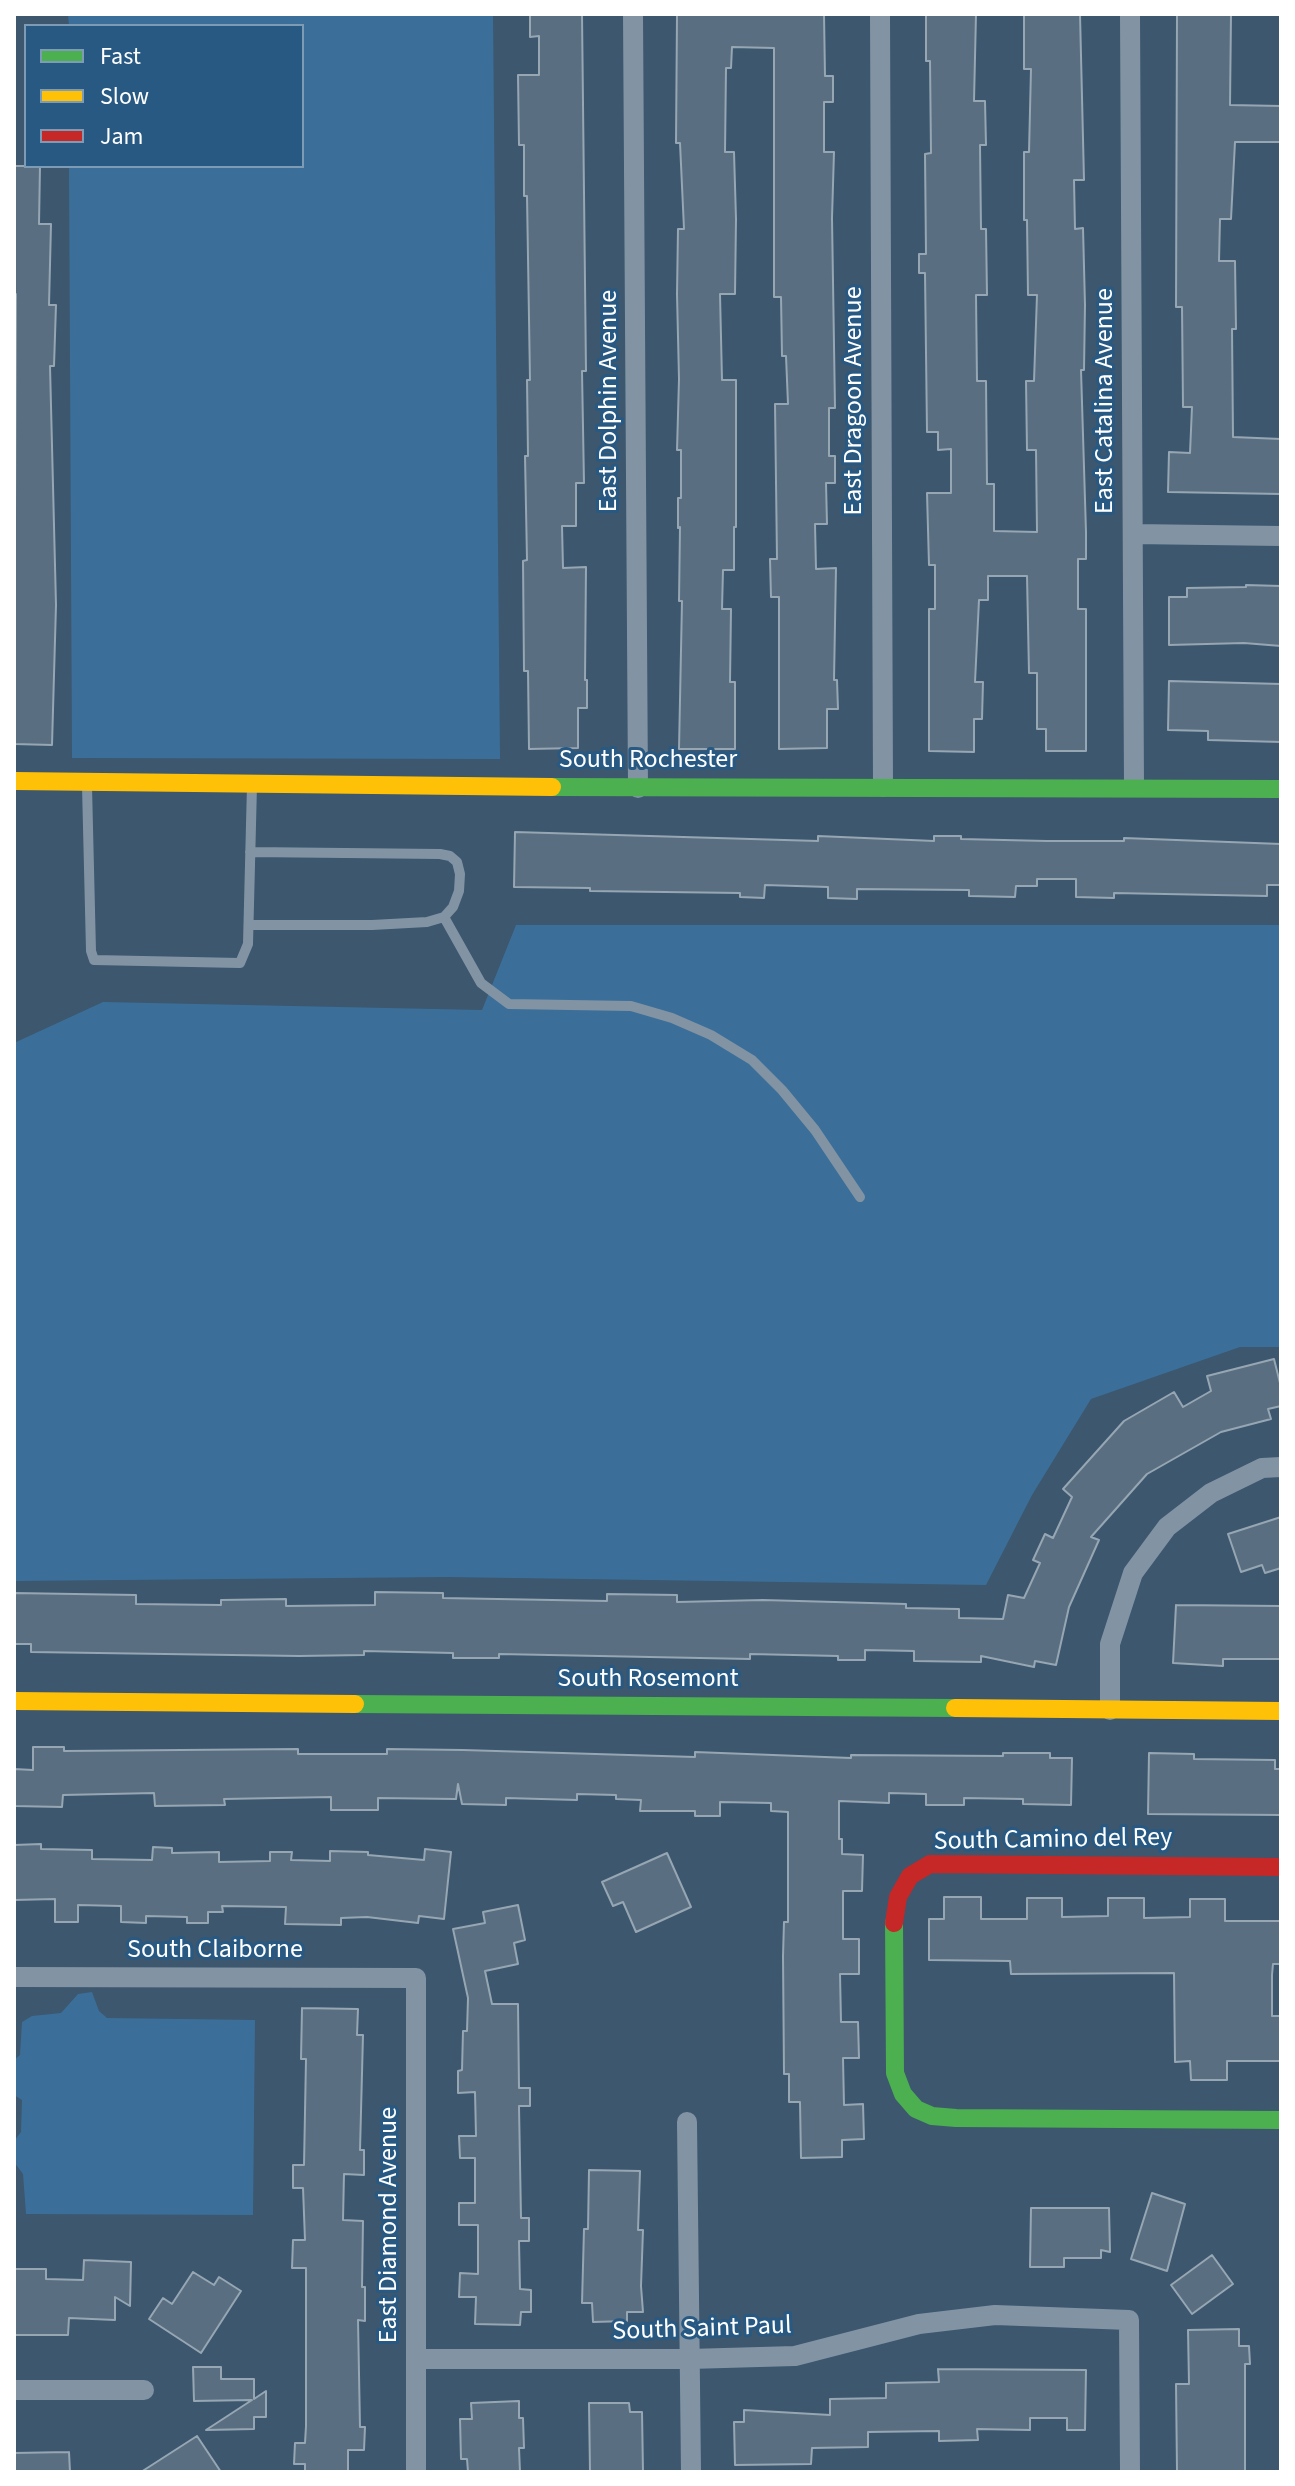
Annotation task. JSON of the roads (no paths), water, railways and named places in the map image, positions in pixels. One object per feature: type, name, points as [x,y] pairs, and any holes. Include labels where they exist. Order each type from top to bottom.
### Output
[{"type":"street","name":"East Dolphin Avenue","points":[[633,14],[638,788]]},
{"type":"street","name":"East Dragoon Avenue","points":[[880,14],[883,787]]},
{"type":"street","name":"East Catalina Avenue","points":[[1130,14],[1134,787]]},
{"type":"street","points":[[1133,534],[1281,536]]},
{"type":"street","name":"South Rochester","points":[[14,781],[638,788],[1281,789]]},
{"type":"street","points":[[1110,1710],[1110,1644],[1133,1573],[1167,1527],[1211,1493],[1262,1468],[1281,1467]]},
{"type":"street","name":"South Rosemont","points":[[14,1701],[1281,1711]]},
{"type":"street","name":"South Camino del Rey","points":[[1281,1867],[930,1864],[910,1876],[898,1897],[893,1930],[895,2073],[903,2094],[916,2109],[932,2116],[956,2118],[1281,2120]]},
{"type":"street","name":"South Claiborne","points":[[14,1977],[416,1978]]},
{"type":"street","name":"East Diamond Avenue","points":[[416,1978],[416,2472]]},
{"type":"street","points":[[687,2122],[691,2472]]},
{"type":"street","name":"South Saint Paul","points":[[416,2359],[795,2356],[919,2324],[995,2315],[1129,2320],[1130,2472]]},
{"type":"street","points":[[14,2390],[144,2390]]},
{"type":"lane","points":[[87,782],[91,951],[94,960],[240,963],[248,944],[252,783]]},
{"type":"lane","points":[[249,925],[427,922],[444,917],[453,907],[459,891],[460,874],[457,862],[450,856],[250,852]]},
{"type":"lane","points":[[444,917],[481,983],[509,1004],[631,1006],[672,1018],[711,1035],[752,1060],[815,1130],[860,1197]]}]
